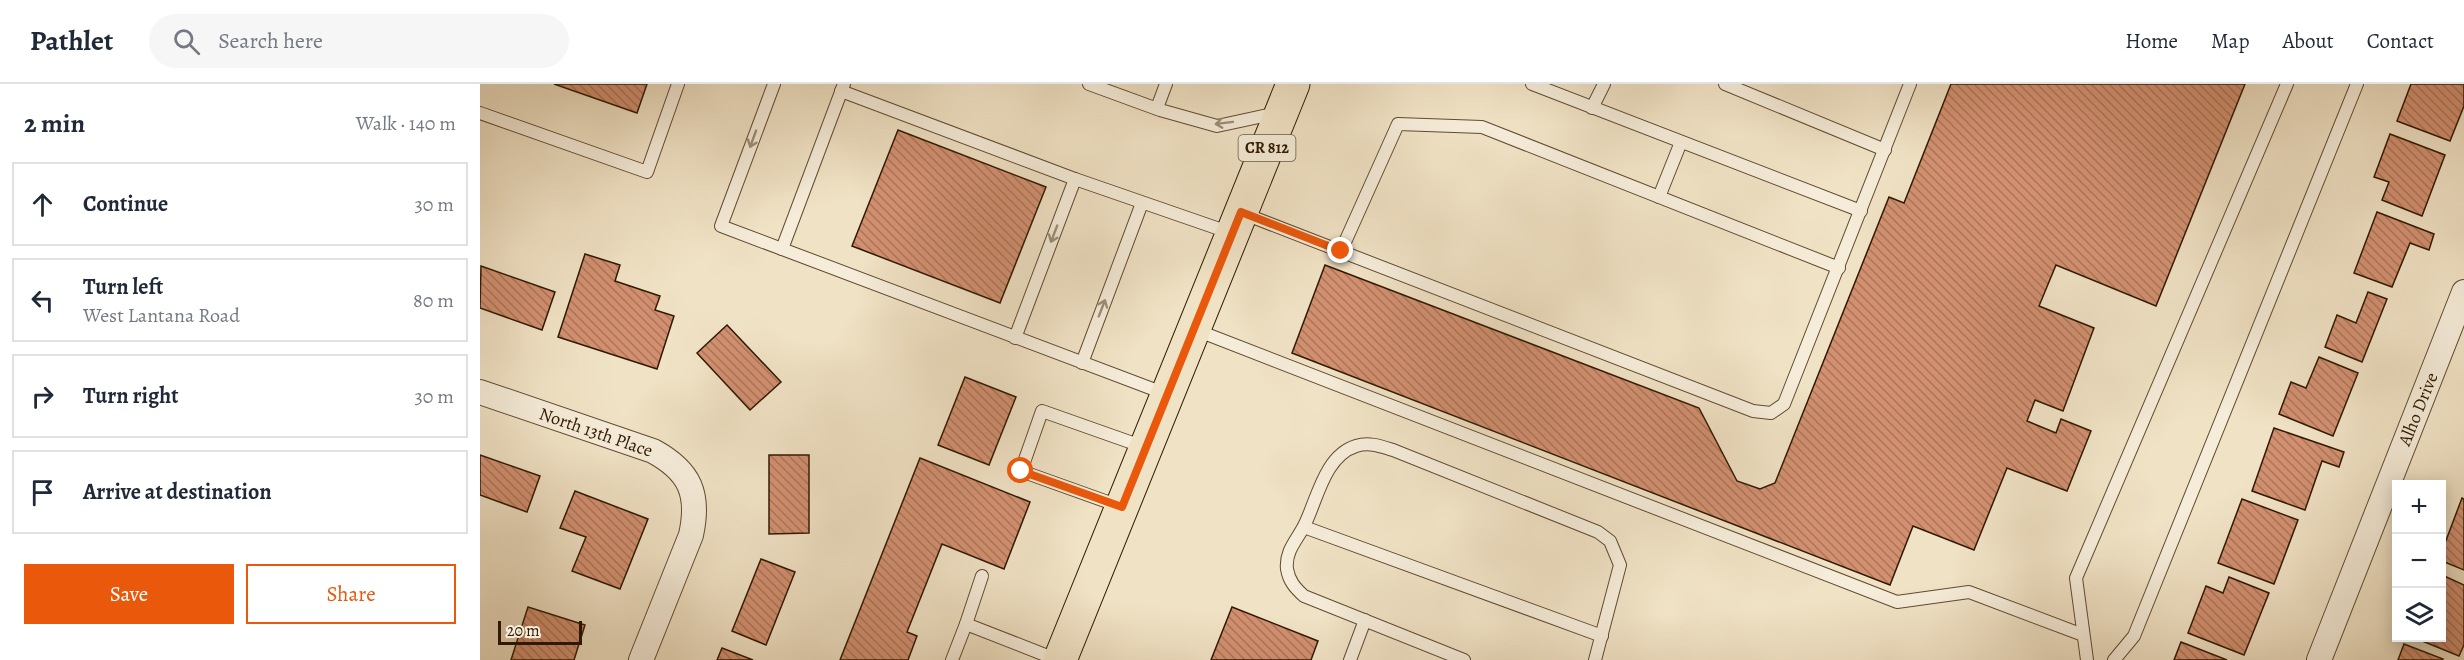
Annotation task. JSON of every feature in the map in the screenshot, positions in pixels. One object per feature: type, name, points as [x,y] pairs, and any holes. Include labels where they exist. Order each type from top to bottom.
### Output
[{"type":"main road","name":"CR 812","points":[[1059,660],[1287,98]]},
{"type":"street","name":"Alho Drive","points":[[2319,660],[2464,292]]},
{"type":"street","name":"North 13th Place","points":[[480,392],[653,451],[671,461],[685,476],[693,495],[695,515],[691,535],[641,660]]},
{"type":"lane","points":[[480,113],[646,172],[678,84]]},
{"type":"lane","points":[[774,84],[721,226],[1167,395]]},
{"type":"lane","points":[[1089,84],[1217,126],[1287,98]]},
{"type":"lane","points":[[1157,108],[1166,84]]},
{"type":"lane","points":[[1532,84],[1861,211]]},
{"type":"lane","points":[[1592,108],[1604,84]]},
{"type":"lane","points":[[1725,84],[1885,150]]},
{"type":"lane","points":[[782,249],[842,87],[1142,203],[1236,223],[1341,251],[1753,411],[1771,413],[1784,404],[1910,84]]},
{"type":"lane","points":[[2087,660],[2076,578],[2287,84]]},
{"type":"lane","points":[[2114,660],[2134,636],[2357,84]]},
{"type":"lane","points":[[1341,251],[1398,124],[1482,128],[1839,268]]},
{"type":"lane","points":[[1659,197],[1681,142]]},
{"type":"lane","points":[[1015,338],[1075,179]]},
{"type":"lane","points":[[1082,363],[1142,203]]},
{"type":"lane","points":[[1193,329],[1897,602],[1969,592],[2083,635]]},
{"type":"lane","points":[[1122,507],[1021,471],[1042,411],[1146,448]]},
{"type":"lane","points":[[1464,660],[1438,655],[1365,620],[1304,596],[1292,584],[1287,568],[1290,548],[1304,527],[1319,488],[1331,467],[1344,453],[1355,446],[1371,444],[1393,450],[1598,532],[1610,541],[1620,565],[1595,660]]},
{"type":"lane","points":[[1304,527],[1602,636]]},
{"type":"lane","points":[[952,660],[982,576]]},
{"type":"lane","points":[[1350,660],[1365,620]]},
{"type":"lane","points":[[966,624],[1059,660]]},
{"type":"building","points":[[554,84],[647,84],[637,113]]},
{"type":"building","points":[[1951,84],[2245,84],[2156,306],[2056,265],[2039,306],[2094,328],[2063,411],[2035,400],[2027,421],[2056,433],[2061,419],[2091,431],[2067,491],[2007,468],[1974,550],[1913,526],[1890,585],[1292,353],[1325,265],[1699,408],[1737,481],[1760,489],[1775,483],[1889,197],[1904,203]]},
{"type":"building","points":[[2411,84],[2464,84],[2464,106],[2450,141],[2397,121]]},
{"type":"building","points":[[898,130],[1046,187],[1000,303],[852,246]]},
{"type":"building","points":[[2390,134],[2445,155],[2422,216],[2382,200],[2389,182],[2374,177]]},
{"type":"building","points":[[2377,212],[2434,234],[2429,250],[2410,243],[2392,287],[2354,273]]},
{"type":"building","points":[[585,254],[620,265],[615,281],[660,296],[655,310],[674,316],[657,369],[558,337]]},
{"type":"building","points":[[481,266],[555,292],[542,330],[480,308]]},
{"type":"building","points":[[2368,292],[2387,299],[2362,362],[2325,347],[2337,315],[2356,323]]},
{"type":"building","points":[[727,325],[781,382],[750,410],[697,353]]},
{"type":"building","points":[[2319,357],[2358,373],[2333,436],[2279,414],[2291,382],[2306,388]]},
{"type":"building","points":[[965,377],[1016,397],[989,465],[938,445]]},
{"type":"building","points":[[2274,428],[2344,452],[2339,467],[2322,461],[2305,510],[2252,491]]},
{"type":"building","points":[[480,455],[540,476],[527,512],[480,495]]},
{"type":"building","points":[[769,455],[809,455],[809,533],[769,534]]},
{"type":"building","points":[[920,458],[1030,502],[1004,569],[942,544],[907,632],[917,636],[908,660],[840,660]]},
{"type":"building","points":[[575,491],[648,519],[620,589],[572,571],[586,537],[560,528]]},
{"type":"building","points":[[2462,498],[2464,499],[2464,570],[2446,563],[2446,540]]},
{"type":"building","points":[[2242,499],[2298,520],[2274,584],[2218,563]]},
{"type":"building","points":[[761,559],[795,572],[766,645],[732,631]]},
{"type":"building","points":[[2229,577],[2269,593],[2244,655],[2188,633],[2206,586],[2223,593]]},
{"type":"building","points":[[2446,577],[2464,585],[2464,645],[2459,656],[2425,642],[2446,642]]},
{"type":"building","points":[[528,607],[585,625],[574,660],[511,660]]},
{"type":"building","points":[[1232,607],[1318,641],[1311,660],[1211,660]]},
{"type":"building","points":[[2181,642],[2227,660],[2174,660]]},
{"type":"building","points":[[2404,644],[2443,659],[2398,660]]},
{"type":"building","points":[[722,648],[753,660],[717,660]]},
{"type":"route","points":[[1021,471],[1122,507],[1241,212],[1341,251]]}]
